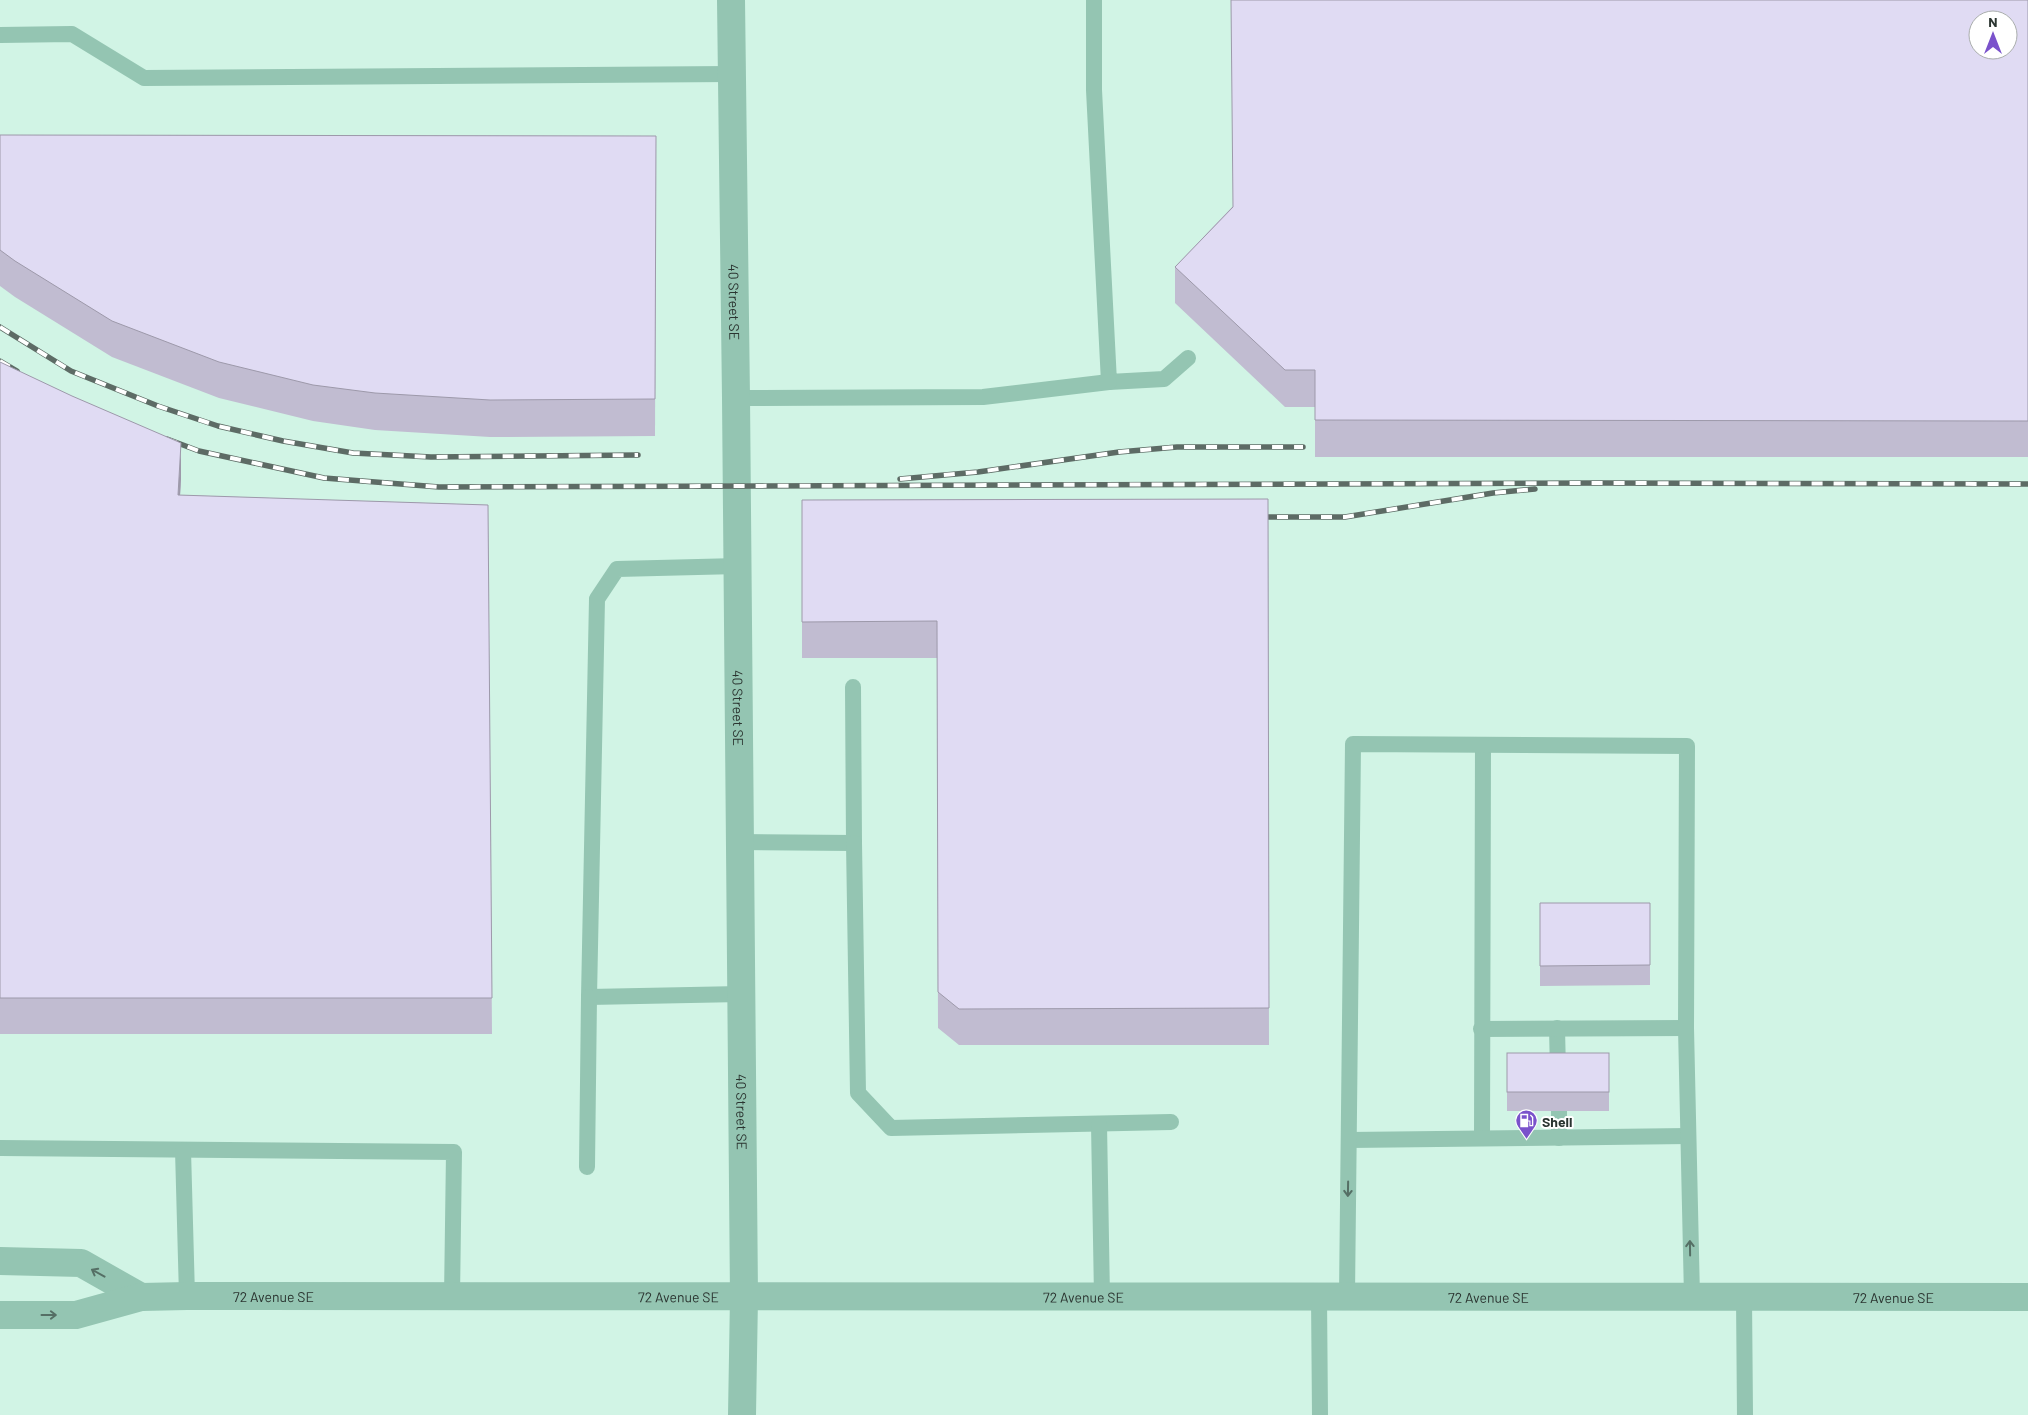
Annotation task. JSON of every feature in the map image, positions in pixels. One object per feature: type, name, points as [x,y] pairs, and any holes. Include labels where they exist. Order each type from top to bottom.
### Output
[{"type":"street","name":"40 Street SE","points":[[731,0],[744,1297],[742,1415]]},
{"type":"street","points":[[0,1262],[81,1263],[141,1297]]},
{"type":"street","name":"72 Avenue SE","points":[[0,1315],[76,1315],[141,1297],[187,1296],[2028,1297]]},
{"type":"lane","points":[[1094,0],[1094,90],[1109,382]]},
{"type":"lane","points":[[0,35],[72,34],[144,78],[732,74]]},
{"type":"lane","points":[[736,398],[983,397],[1109,382],[1164,379],[1188,358]]},
{"type":"lane","points":[[587,1167],[597,599],[617,569],[738,566]]},
{"type":"lane","points":[[853,687],[858,1093],[891,1128],[1171,1122]]},
{"type":"lane","points":[[1347,1296],[1353,744],[1687,746],[1686,1028],[1692,1297]]},
{"type":"lane","points":[[1482,1138],[1483,745]]},
{"type":"lane","points":[[739,842],[854,843]]},
{"type":"lane","points":[[589,997],[741,994]]},
{"type":"lane","points":[[1557,1028],[1558,1072]]},
{"type":"lane","points":[[1481,1029],[1686,1028]]},
{"type":"lane","points":[[1559,1111],[1559,1138]]},
{"type":"lane","points":[[1099,1124],[1102,1297]]},
{"type":"lane","points":[[1349,1140],[1688,1136]]},
{"type":"lane","points":[[0,1148],[454,1152],[452,1297]]},
{"type":"lane","points":[[182,1150],[187,1296]]},
{"type":"lane","points":[[1319,1296],[1320,1415]]},
{"type":"lane","points":[[1744,1297],[1745,1415]]},
{"type":"shaded area","points":[[0,0],[2028,0],[2028,1415],[0,1415]]},
{"type":"building","points":[[1231,0],[2028,0],[2028,421],[1315,420],[1315,370],[1285,370],[1175,267],[1233,207]]},
{"type":"building","points":[[0,135],[656,136],[655,399],[490,400],[375,393],[313,385],[219,362],[112,321],[0,250]]},
{"type":"building","points":[[0,362],[72,396],[181,443],[178,495],[488,505],[492,998],[0,998]]},
{"type":"building","points":[[1268,499],[1269,1008],[959,1009],[938,992],[937,621],[802,622],[802,500]]},
{"type":"building","points":[[1540,903],[1650,903],[1650,965],[1540,966]]},
{"type":"building","points":[[1507,1053],[1609,1053],[1609,1092],[1507,1092]]},
{"type":"railway","points":[[0,327],[71,371],[158,406],[218,426],[283,441],[353,453],[431,457],[638,455]]},
{"type":"railway","points":[[0,361],[17,371]]},
{"type":"railway","points":[[167,439],[199,451],[324,478],[439,487],[1602,483],[2028,484]]},
{"type":"railway","points":[[900,479],[978,472],[1119,452],[1177,447],[1303,447]]},
{"type":"railway","points":[[1255,517],[1345,517],[1493,493],[1535,489]]},
{"type":"place","name":"Shell","points":[[1526,1140]]}]
